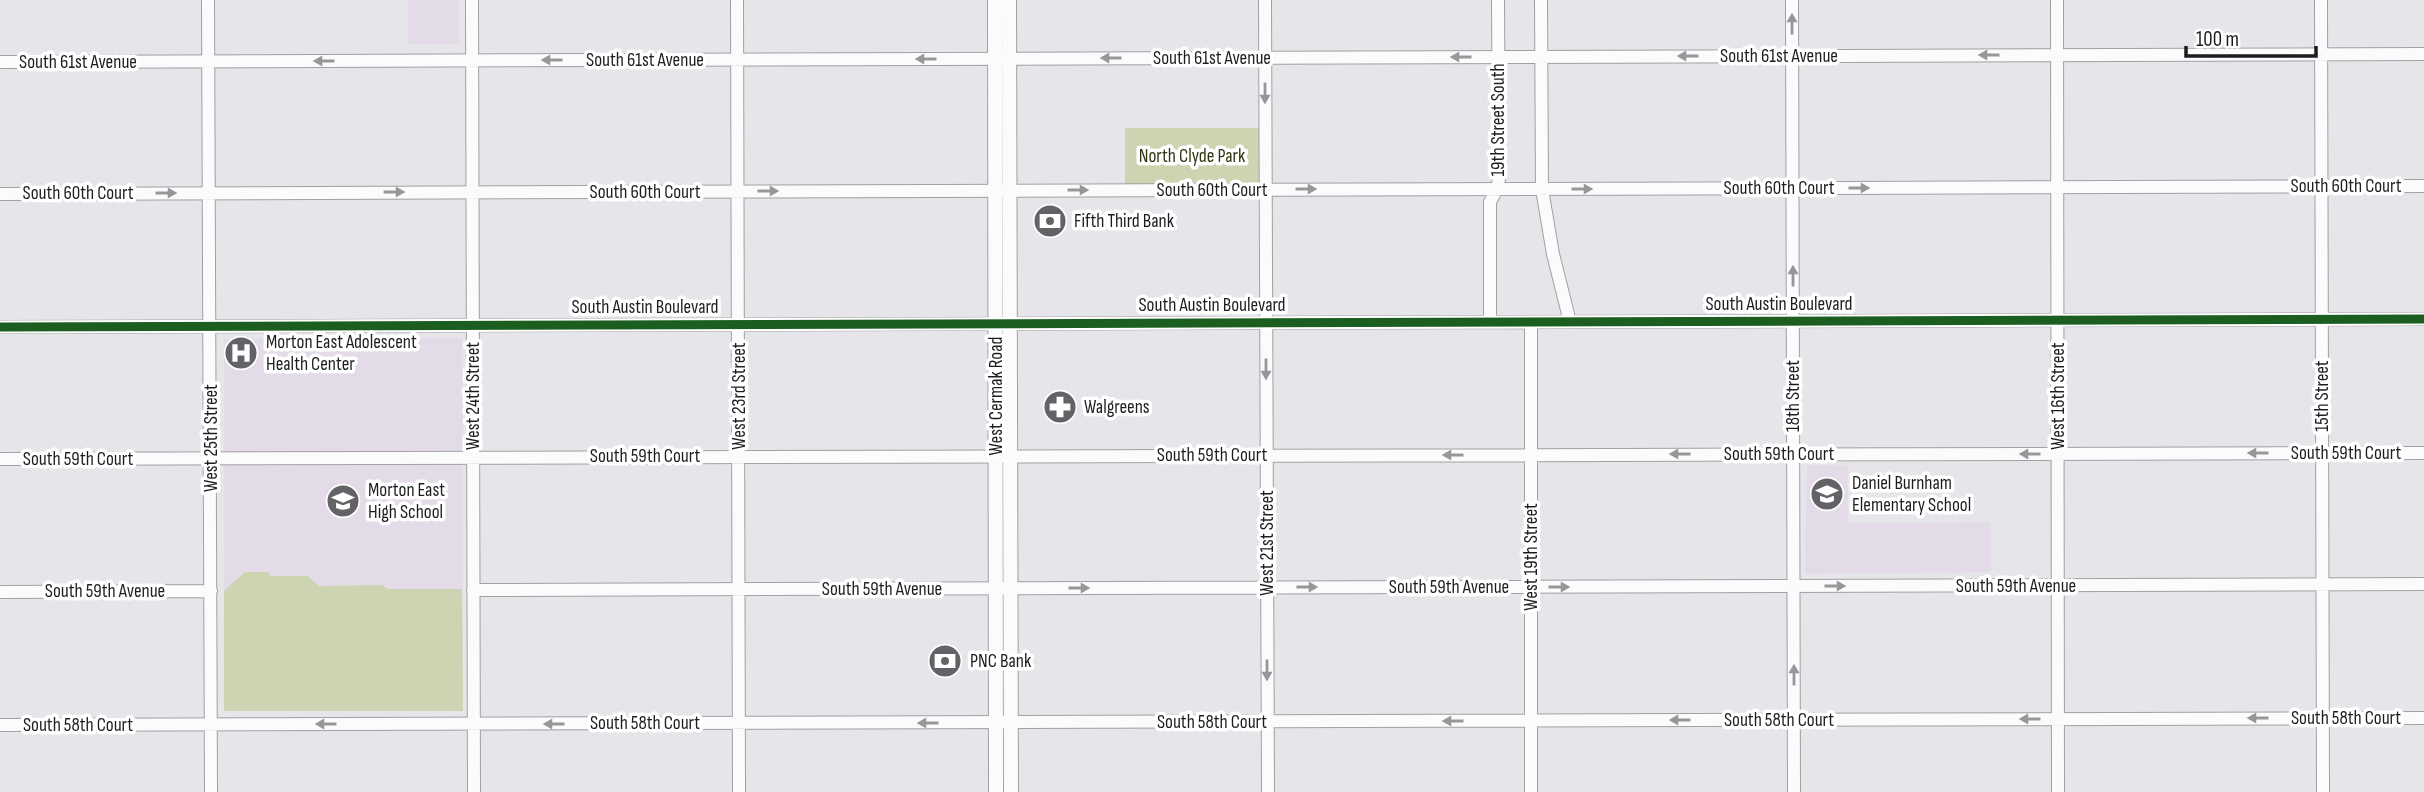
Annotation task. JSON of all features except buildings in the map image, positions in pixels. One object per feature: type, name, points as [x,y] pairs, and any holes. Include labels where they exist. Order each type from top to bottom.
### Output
[{"type":"main road","name":"West Cermak Road","points":[[995,0],[1002,59],[1004,722],[1011,792]]},
{"type":"main road","name":"West Cermak Road","points":[[1002,59],[1009,0]]},
{"type":"main road","name":"West Cermak Road","points":[[996,792],[1004,722]]},
{"type":"street","name":"West 25th Street","points":[[208,0],[211,792]]},
{"type":"street","name":"West 24th Street","points":[[472,0],[474,792]]},
{"type":"street","name":"West 23rd Street","points":[[737,0],[739,792]]},
{"type":"street","name":"West 21st Street","points":[[1265,0],[1268,792]]},
{"type":"street","name":"19th Street South","points":[[1490,322],[1490,202],[1497,189],[1498,0]]},
{"type":"street","points":[[1541,0],[1542,189],[1553,254],[1570,322]]},
{"type":"street","name":"18th Street","points":[[1792,0],[1794,792]]},
{"type":"street","name":"West 16th Street","points":[[2057,0],[2058,792]]},
{"type":"street","name":"15th Street","points":[[2321,0],[2323,792]]},
{"type":"street","name":"South 61st Avenue","points":[[0,62],[2424,54]]},
{"type":"street","name":"South 60th Court","points":[[0,194],[2424,186]]},
{"type":"street","name":"South Austin Boulevard","points":[[0,327],[2424,319]]},
{"type":"street","name":"West 19th Street","points":[[1531,322],[1531,792]]},
{"type":"street","name":"South 59th Court","points":[[0,459],[2424,453]]},
{"type":"street","name":"South 59th Avenue","points":[[473,590],[2424,584]]},
{"type":"street","name":"South 59th Avenue","points":[[0,592],[211,591]]},
{"type":"street","name":"South 58th Court","points":[[0,725],[2424,718]]},
{"type":"shaded area","points":[[408,0],[459,0],[459,44],[408,44]]},
{"type":"shaded area","name":"Morton East High School","points":[[462,338],[463,711],[224,711],[224,339]]},
{"type":"shaded area","name":"Daniel Burnham Elementary School","points":[[1807,465],[1848,466],[1848,523],[1990,522],[1991,572],[1805,574]]},
{"type":"green space","name":"North Clyde Park","points":[[1125,128],[1259,128],[1259,184],[1125,185]]},
{"type":"green space","points":[[245,572],[269,572],[270,576],[308,576],[319,586],[382,585],[388,589],[462,589],[463,711],[224,711],[224,591]]},
{"type":"cycle path","points":[[0,327],[2424,319]]},
{"type":"place","name":"Fifth Third Bank","points":[[1050,221]]},
{"type":"place","name":"Morton East Adolescent Health Center","points":[[241,353]]},
{"type":"place","name":"Walgreens","points":[[1060,407]]},
{"type":"place","name":"Daniel Burnham Elementary School","points":[[1827,494]]},
{"type":"place","name":"Morton East High School","points":[[343,501]]},
{"type":"place","name":"PNC Bank","points":[[945,661]]}]
